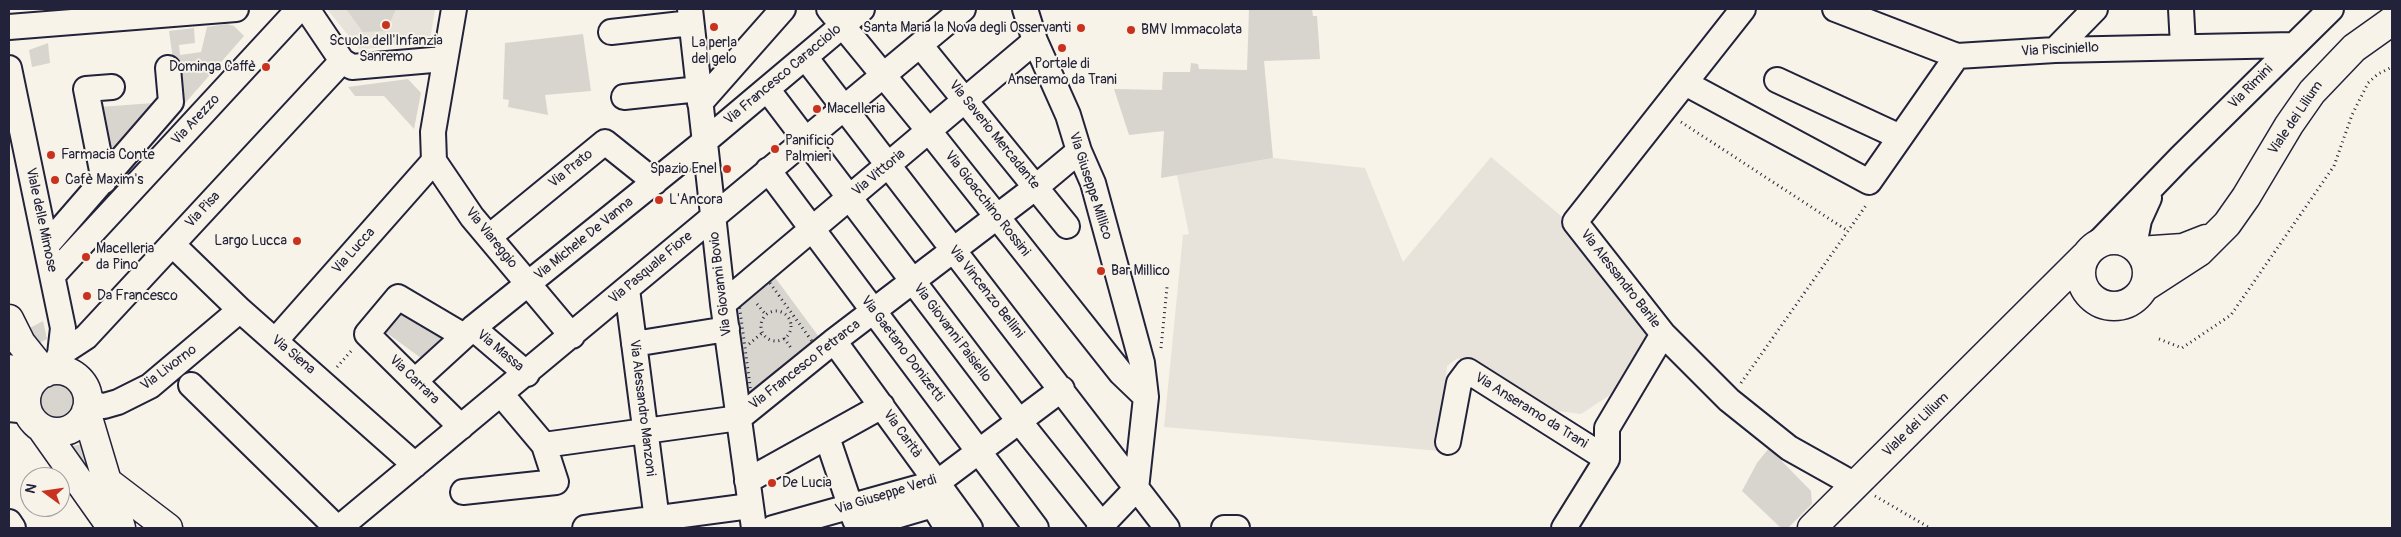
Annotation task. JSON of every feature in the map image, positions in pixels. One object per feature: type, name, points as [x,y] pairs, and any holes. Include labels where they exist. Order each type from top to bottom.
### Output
[{"type":"main road","name":"Viale dei Lilium","points":[[2020,323],[2057,301],[2067,298],[2092,298],[2105,306],[2121,306],[2135,300],[2144,287],[2181,266],[2219,233],[2236,213],[2289,124],[2318,84],[2354,48],[2392,20]]},
{"type":"main road","name":"Viale dei Lilium","points":[[1812,528],[2020,323],[2091,250],[2115,240],[2136,248],[2183,248],[2219,233]]},
{"type":"main road","points":[[2136,248],[2147,268],[2144,287]]},
{"type":"main road","points":[[2091,250],[2081,267],[2081,278],[2085,289],[2092,298]]},
{"type":"main road","points":[[9,320],[21,343],[53,366],[77,378],[83,385],[87,407],[121,528]]},
{"type":"main road","points":[[26,411],[30,387],[36,379],[53,366]]},
{"type":"main road","points":[[9,369],[26,411],[112,528]]},
{"type":"main road","points":[[26,411],[60,432],[69,430],[77,425],[87,407]]},
{"type":"main road","points":[[109,483],[168,528]]},
{"type":"street","points":[[9,27],[236,9]]},
{"type":"street","name":"Via Arezzo","points":[[53,275],[299,9]]},
{"type":"street","points":[[308,9],[342,61],[352,67],[444,59]]},
{"type":"street","points":[[434,161],[432,132],[454,9]]},
{"type":"street","points":[[624,97],[700,96],[782,9]]},
{"type":"street","name":"Via Francesco Caracciolo","points":[[704,142],[805,57],[836,17],[862,9]]},
{"type":"street","name":"Via Pasquale Fiore","points":[[338,528],[527,374],[804,139],[963,9]]},
{"type":"street","name":"Via Alessandro Barile","points":[[1743,9],[1575,222],[1663,334],[1730,400],[1789,448],[1855,485]]},
{"type":"street","name":"Via Pisciniello","points":[[1835,9],[1957,56],[2055,50],[2293,45]]},
{"type":"street","points":[[2055,50],[2095,9]]},
{"type":"street","points":[[2181,9],[2183,46]]},
{"type":"street","name":"Via Rimini","points":[[2091,250],[2172,165],[2331,9]]},
{"type":"street","name":"Via Giuseppe Millico","points":[[1024,10],[1035,41],[1068,115],[1079,151],[1093,184],[1142,363],[1146,396],[1136,489]]},
{"type":"street","points":[[611,32],[690,16]]},
{"type":"street","name":"Via Giovanni Bovio","points":[[690,16],[713,216],[752,517]]},
{"type":"street","name":"Via Gioacchino Rossini","points":[[836,17],[929,131],[1121,374],[1146,396]]},
{"type":"street","name":"Via Vittoria","points":[[724,304],[1035,41]]},
{"type":"street","name":"Via Saverio Mercadante","points":[[920,45],[1067,226]]},
{"type":"street","points":[[1685,83],[1868,182],[1957,56]]},
{"type":"street","name":"Via Vincenzo Bellini","points":[[805,57],[1167,528]]},
{"type":"street","name":"Via Pisa","points":[[53,366],[86,337],[342,61]]},
{"type":"street","name":"Viale delle Mimose","points":[[9,68],[12,99],[47,245],[62,328],[53,366]]},
{"type":"street","points":[[47,245],[171,102],[168,68]]},
{"type":"street","points":[[1777,80],[1900,136]]},
{"type":"street","points":[[104,181],[86,89],[112,87]]},
{"type":"street","name":"Via Giovanni Paisiello","points":[[767,89],[848,199],[1101,527]]},
{"type":"street","name":"Via Prato","points":[[489,237],[604,142],[654,182]]},
{"type":"street","name":"Via Michele De Vanna","points":[[415,381],[469,332],[704,142]]},
{"type":"street","name":"Via Francesco Petrarca","points":[[544,444],[739,418],[834,341],[1036,187],[1079,151]]},
{"type":"street","name":"Via Viareggio","points":[[434,161],[489,237],[572,336]]},
{"type":"street","name":"Via Lucca","points":[[275,340],[434,161]]},
{"type":"street","name":"Via Rimini","points":[[2136,248],[2143,209],[2172,165]]},
{"type":"street","name":"Via Gaetano Donizetti","points":[[768,170],[1036,528]]},
{"type":"street","name":"Via Siena","points":[[172,244],[240,310],[324,382],[415,465]]},
{"type":"street","name":"Via Alessandro Manzoni","points":[[627,289],[644,431],[658,523]]},
{"type":"street","points":[[367,334],[398,297],[469,332]]},
{"type":"street","name":"Via Livorno","points":[[87,407],[104,406],[118,402],[150,386],[240,310]]},
{"type":"street","points":[[634,344],[727,329]]},
{"type":"street","name":"Via Massa","points":[[469,332],[527,374]]},
{"type":"street","name":"Via Carrara","points":[[367,334],[462,426]]},
{"type":"street","name":"Via Anseramo da Trani","points":[[1607,459],[1607,428],[1663,334]]},
{"type":"street","name":"Via Carità","points":[[834,341],[970,528]]},
{"type":"street","name":"Via Anseramo da Trani","points":[[1448,442],[1459,383],[1468,371],[1607,459]]},
{"type":"street","points":[[191,385],[338,528]]},
{"type":"street","name":"Via Giuseppe Verdi","points":[[773,528],[817,522],[856,520],[938,482],[1062,389]]},
{"type":"street","points":[[463,492],[556,482],[544,444],[501,394]]},
{"type":"street","points":[[747,481],[882,406]]},
{"type":"street","points":[[827,437],[856,520],[933,505],[947,528]]},
{"type":"street","points":[[1564,528],[1607,459]]},
{"type":"street","points":[[1101,527],[1136,489]]},
{"type":"street","points":[[585,528],[752,517]]},
{"type":"street","points":[[9,522],[13,528]]},
{"type":"street","points":[[1224,528],[1237,528]]},
{"type":"path","points":[[2159,339],[2182,348],[2231,315],[2334,166],[2352,115],[2368,83],[2378,74],[2392,67]]},
{"type":"path","points":[[1663,110],[1848,231]]},
{"type":"path","points":[[1730,400],[1871,197],[1868,182]]},
{"type":"path","points":[[767,279],[814,344],[751,393],[744,348],[738,303],[767,279]]},
{"type":"path","points":[[774,311],[785,315],[790,327],[783,339],[774,341],[762,333],[761,323],[766,315],[774,311]]},
{"type":"path","points":[[785,315],[791,311]]},
{"type":"path","points":[[744,348],[762,333]]},
{"type":"path","points":[[324,382],[367,334]]},
{"type":"path","points":[[1855,485],[1930,528]]},
{"type":"shaded area","name":"Scuola dell'Infanzia Sanremo","points":[[327,9],[435,9],[430,40],[360,50]]},
{"type":"shaded area","points":[[346,9],[396,9],[386,31],[363,32]]},
{"type":"shaded area","points":[[1249,9],[1312,9],[1313,16],[1317,16],[1320,59],[1264,61],[1273,158],[1161,178],[1164,131],[1129,135],[1114,89],[1162,90],[1163,72],[1190,72],[1191,63],[1198,64],[1199,69],[1247,70]]},
{"type":"shaded area","points":[[227,24],[234,26],[244,36],[180,109],[169,31],[194,28],[195,43],[179,45],[180,55],[201,52],[207,27]]},
{"type":"shaded area","points":[[583,34],[591,91],[545,95],[548,115],[508,107],[509,100],[503,99],[505,43]]},
{"type":"shaded area","points":[[48,43],[50,63],[32,67],[29,50]]},
{"type":"shaded area","points":[[408,79],[421,93],[414,129],[384,96],[355,96],[348,87]]},
{"type":"shaded area","points":[[154,103],[111,152],[108,151],[99,107]]},
{"type":"shaded area","points":[[1491,157],[1561,216],[1651,332],[1616,391],[1581,414],[1550,410],[1458,358],[1447,366],[1440,451],[1164,427],[1183,235],[1189,234],[1177,175],[1273,158],[1365,168],[1403,262]]},
{"type":"shaded area","points":[[771,272],[822,341],[751,396],[748,392],[736,299]]},
{"type":"shaded area","points":[[395,310],[442,337],[421,358],[380,328]]},
{"type":"shaded area","points":[[43,321],[47,339],[38,344],[28,329]]},
{"type":"shaded area","points":[[57,384],[64,385],[69,389],[73,394],[73,408],[69,413],[64,417],[57,418],[50,417],[45,413],[41,408],[40,401],[41,394],[45,389],[50,385]]},
{"type":"shaded area","points":[[83,444],[95,486],[67,447]]},
{"type":"shaded area","points":[[1769,448],[1811,491],[1812,504],[1788,528],[1781,528],[1742,491],[1757,463]]},
{"type":"place","name":"Scuola dell'Infanzia Sanremo","points":[[386,25]]},
{"type":"place","name":"La perla del gelo","points":[[714,27]]},
{"type":"place","name":"Santa Maria la Nova degli Osservanti","points":[[1081,28]]},
{"type":"place","name":"BMV Immacolata","points":[[1131,30]]},
{"type":"place","name":"Portale di Anseramo da Trani","points":[[1062,48]]},
{"type":"place","name":"Dominga Caffè","points":[[266,67]]},
{"type":"place","name":"Macelleria","points":[[817,109]]},
{"type":"place","name":"Panificio Palmieri","points":[[775,149]]},
{"type":"place","name":"Farmacia Conte","points":[[51,155]]},
{"type":"place","name":"Spazio Enel","points":[[727,169]]},
{"type":"place","name":"Cafè Maxim's","points":[[55,180]]},
{"type":"place","name":"L'Ancora","points":[[659,200]]},
{"type":"place","name":"Largo Lucca","points":[[297,241]]},
{"type":"place","name":"Macelleria da Pino","points":[[86,257]]},
{"type":"place","name":"Bar Millico","points":[[1101,271]]},
{"type":"place","name":"Da Francesco","points":[[87,296]]},
{"type":"place","name":"De Lucia","points":[[772,483]]}]
